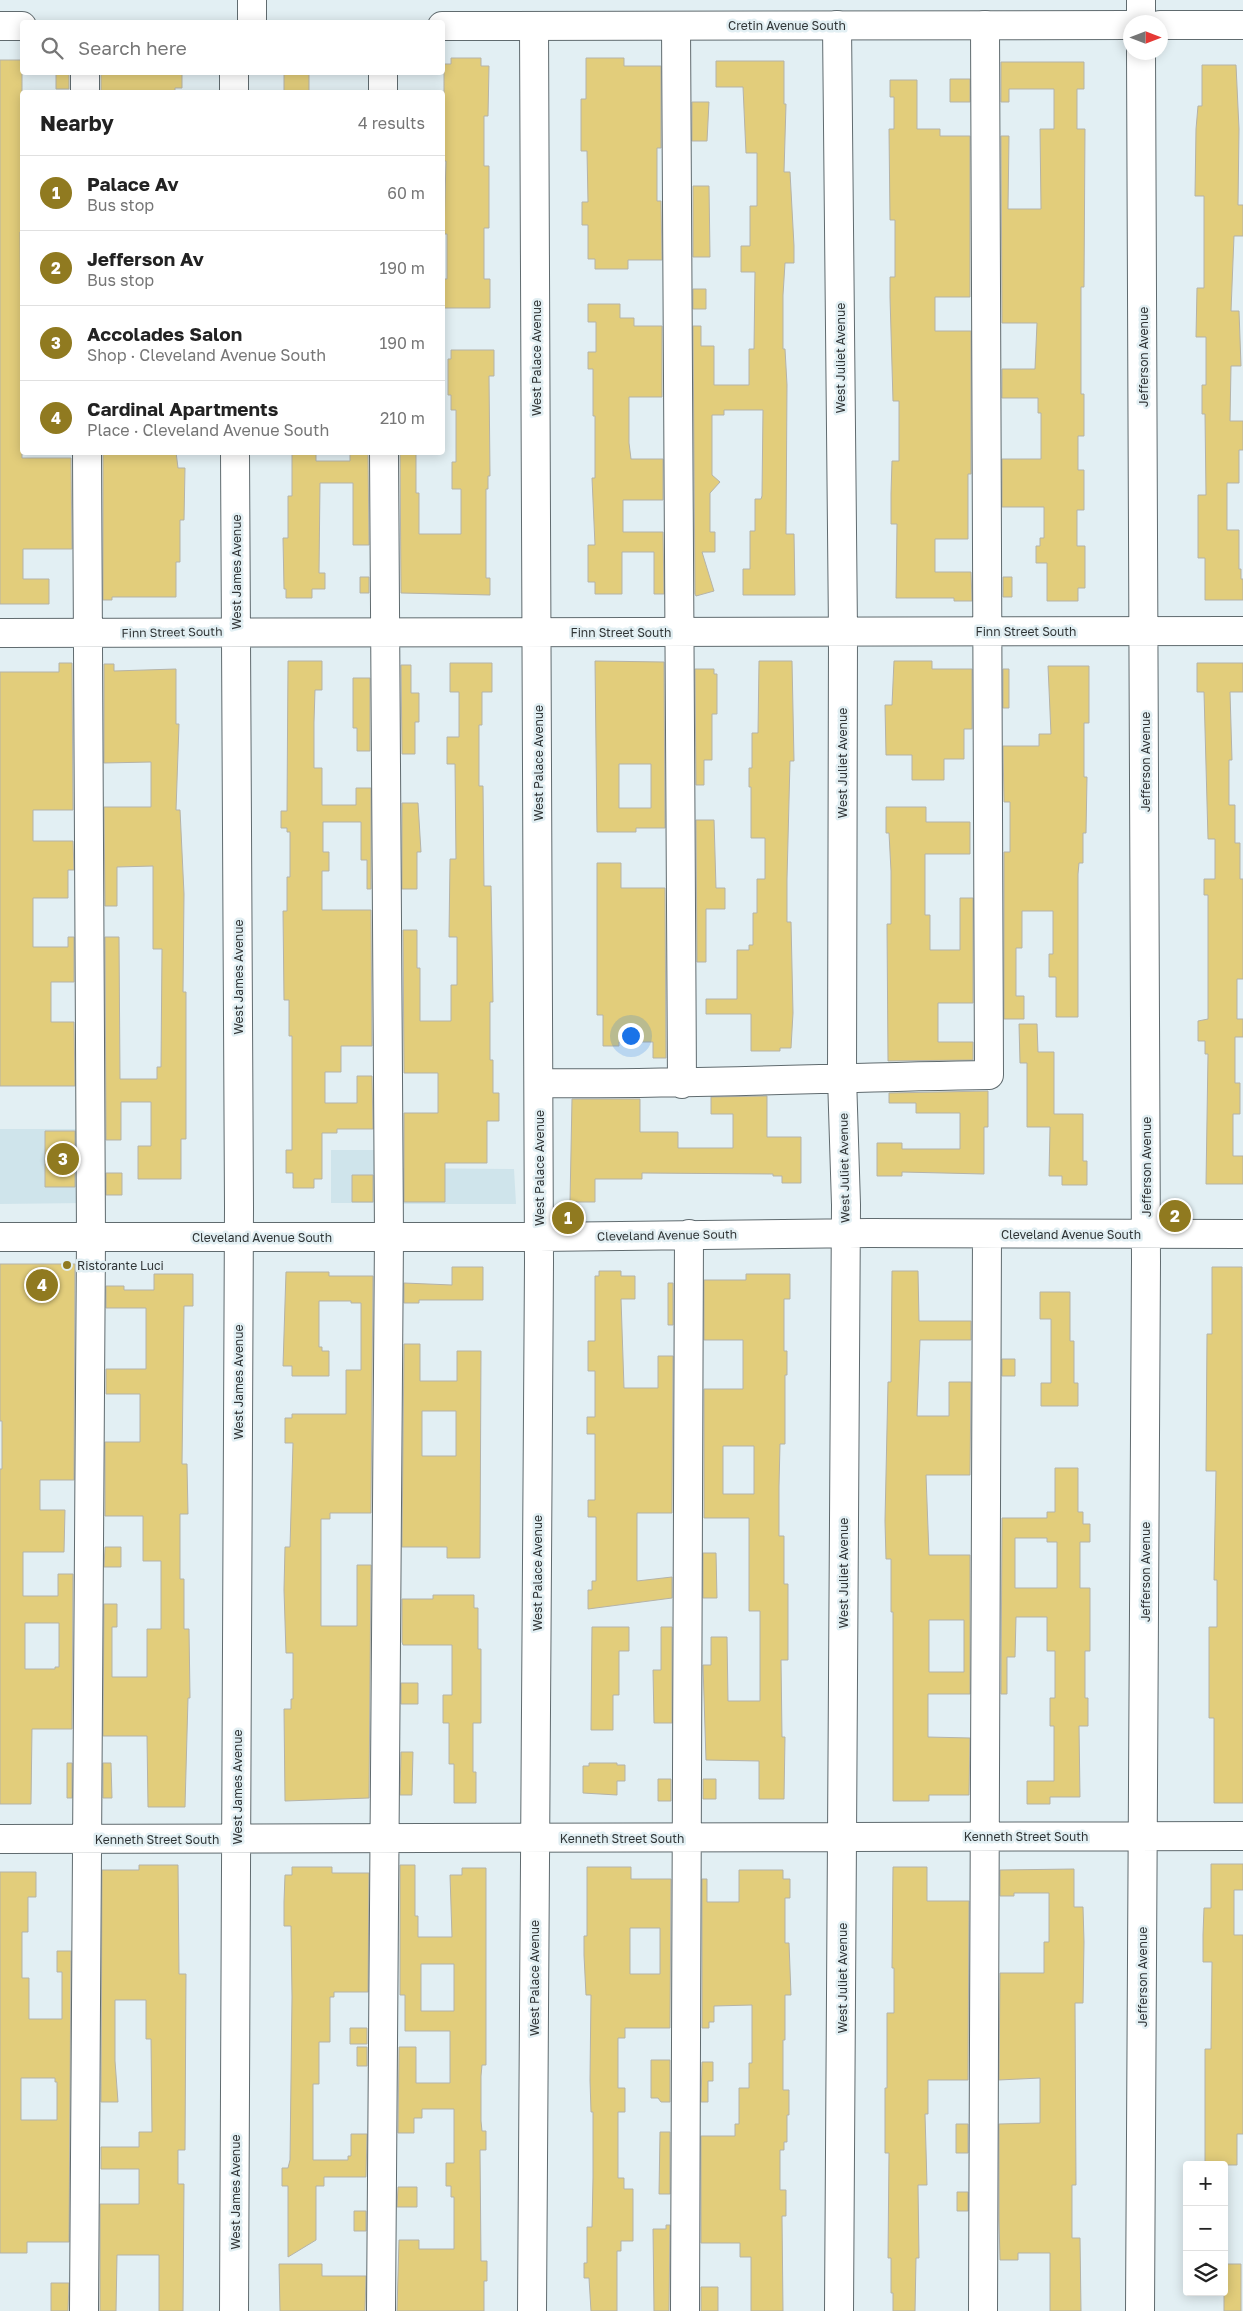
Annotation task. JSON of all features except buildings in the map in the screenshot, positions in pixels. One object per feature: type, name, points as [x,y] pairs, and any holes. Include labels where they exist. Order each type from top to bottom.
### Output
[{"type":"street","points":[[252,0],[252,20]]},
{"type":"street","points":[[1141,0],[1141,15]]},
{"type":"street","name":"West Juliet Avenue","points":[[838,25],[843,632],[842,1077],[845,1234],[839,2311]]},
{"type":"street","points":[[539,1083],[682,1084],[842,1077],[989,1075],[989,631],[985,25]]},
{"type":"street","name":"Cretin Avenue South","points":[[445,26],[1123,25]]},
{"type":"street","points":[[1168,25],[1243,25]]},
{"type":"street","points":[[0,26],[20,26]]},
{"type":"street","name":"West Palace Avenue","points":[[532,2311],[539,1237],[534,26]]},
{"type":"street","points":[[676,26],[681,632],[682,1084]]},
{"type":"street","name":"Jefferson Avenue","points":[[1140,2311],[1146,1235],[1141,60]]},
{"type":"street","points":[[85,75],[85,90]]},
{"type":"street","points":[[234,75],[234,90]]},
{"type":"street","points":[[384,75],[384,90]]},
{"type":"street","points":[[84,2311],[91,1237],[87,455]]},
{"type":"street","name":"West James Avenue","points":[[234,2311],[238,1237],[235,455]]},
{"type":"street","points":[[381,2311],[389,1236],[384,455]]},
{"type":"street","name":"Finn Street South","points":[[0,633],[1243,631]]},
{"type":"street","points":[[685,2311],[690,1234]]},
{"type":"street","points":[[983,2311],[987,1234]]},
{"type":"street","name":"Cleveland Avenue South","points":[[0,1237],[1243,1234]]},
{"type":"street","name":"Kenneth Street South","points":[[0,1839],[1243,1836]]},
{"type":"shaded area","points":[[0,1129],[86,1129],[86,1203],[0,1204]]},
{"type":"shaded area","points":[[331,1150],[383,1150],[384,1203],[331,1203]]},
{"type":"shaded area","points":[[396,1168],[514,1169],[516,1204],[396,1204]]},
{"type":"place","name":"Accolades Salon","points":[[63,1159]]},
{"type":"place","name":"Jefferson Av","points":[[1175,1216]]},
{"type":"place","name":"Palace Av","points":[[568,1218]]},
{"type":"place","name":"Ristorante Luci","points":[[67,1265]]},
{"type":"place","name":"Cardinal Apartments","points":[[42,1285]]}]
